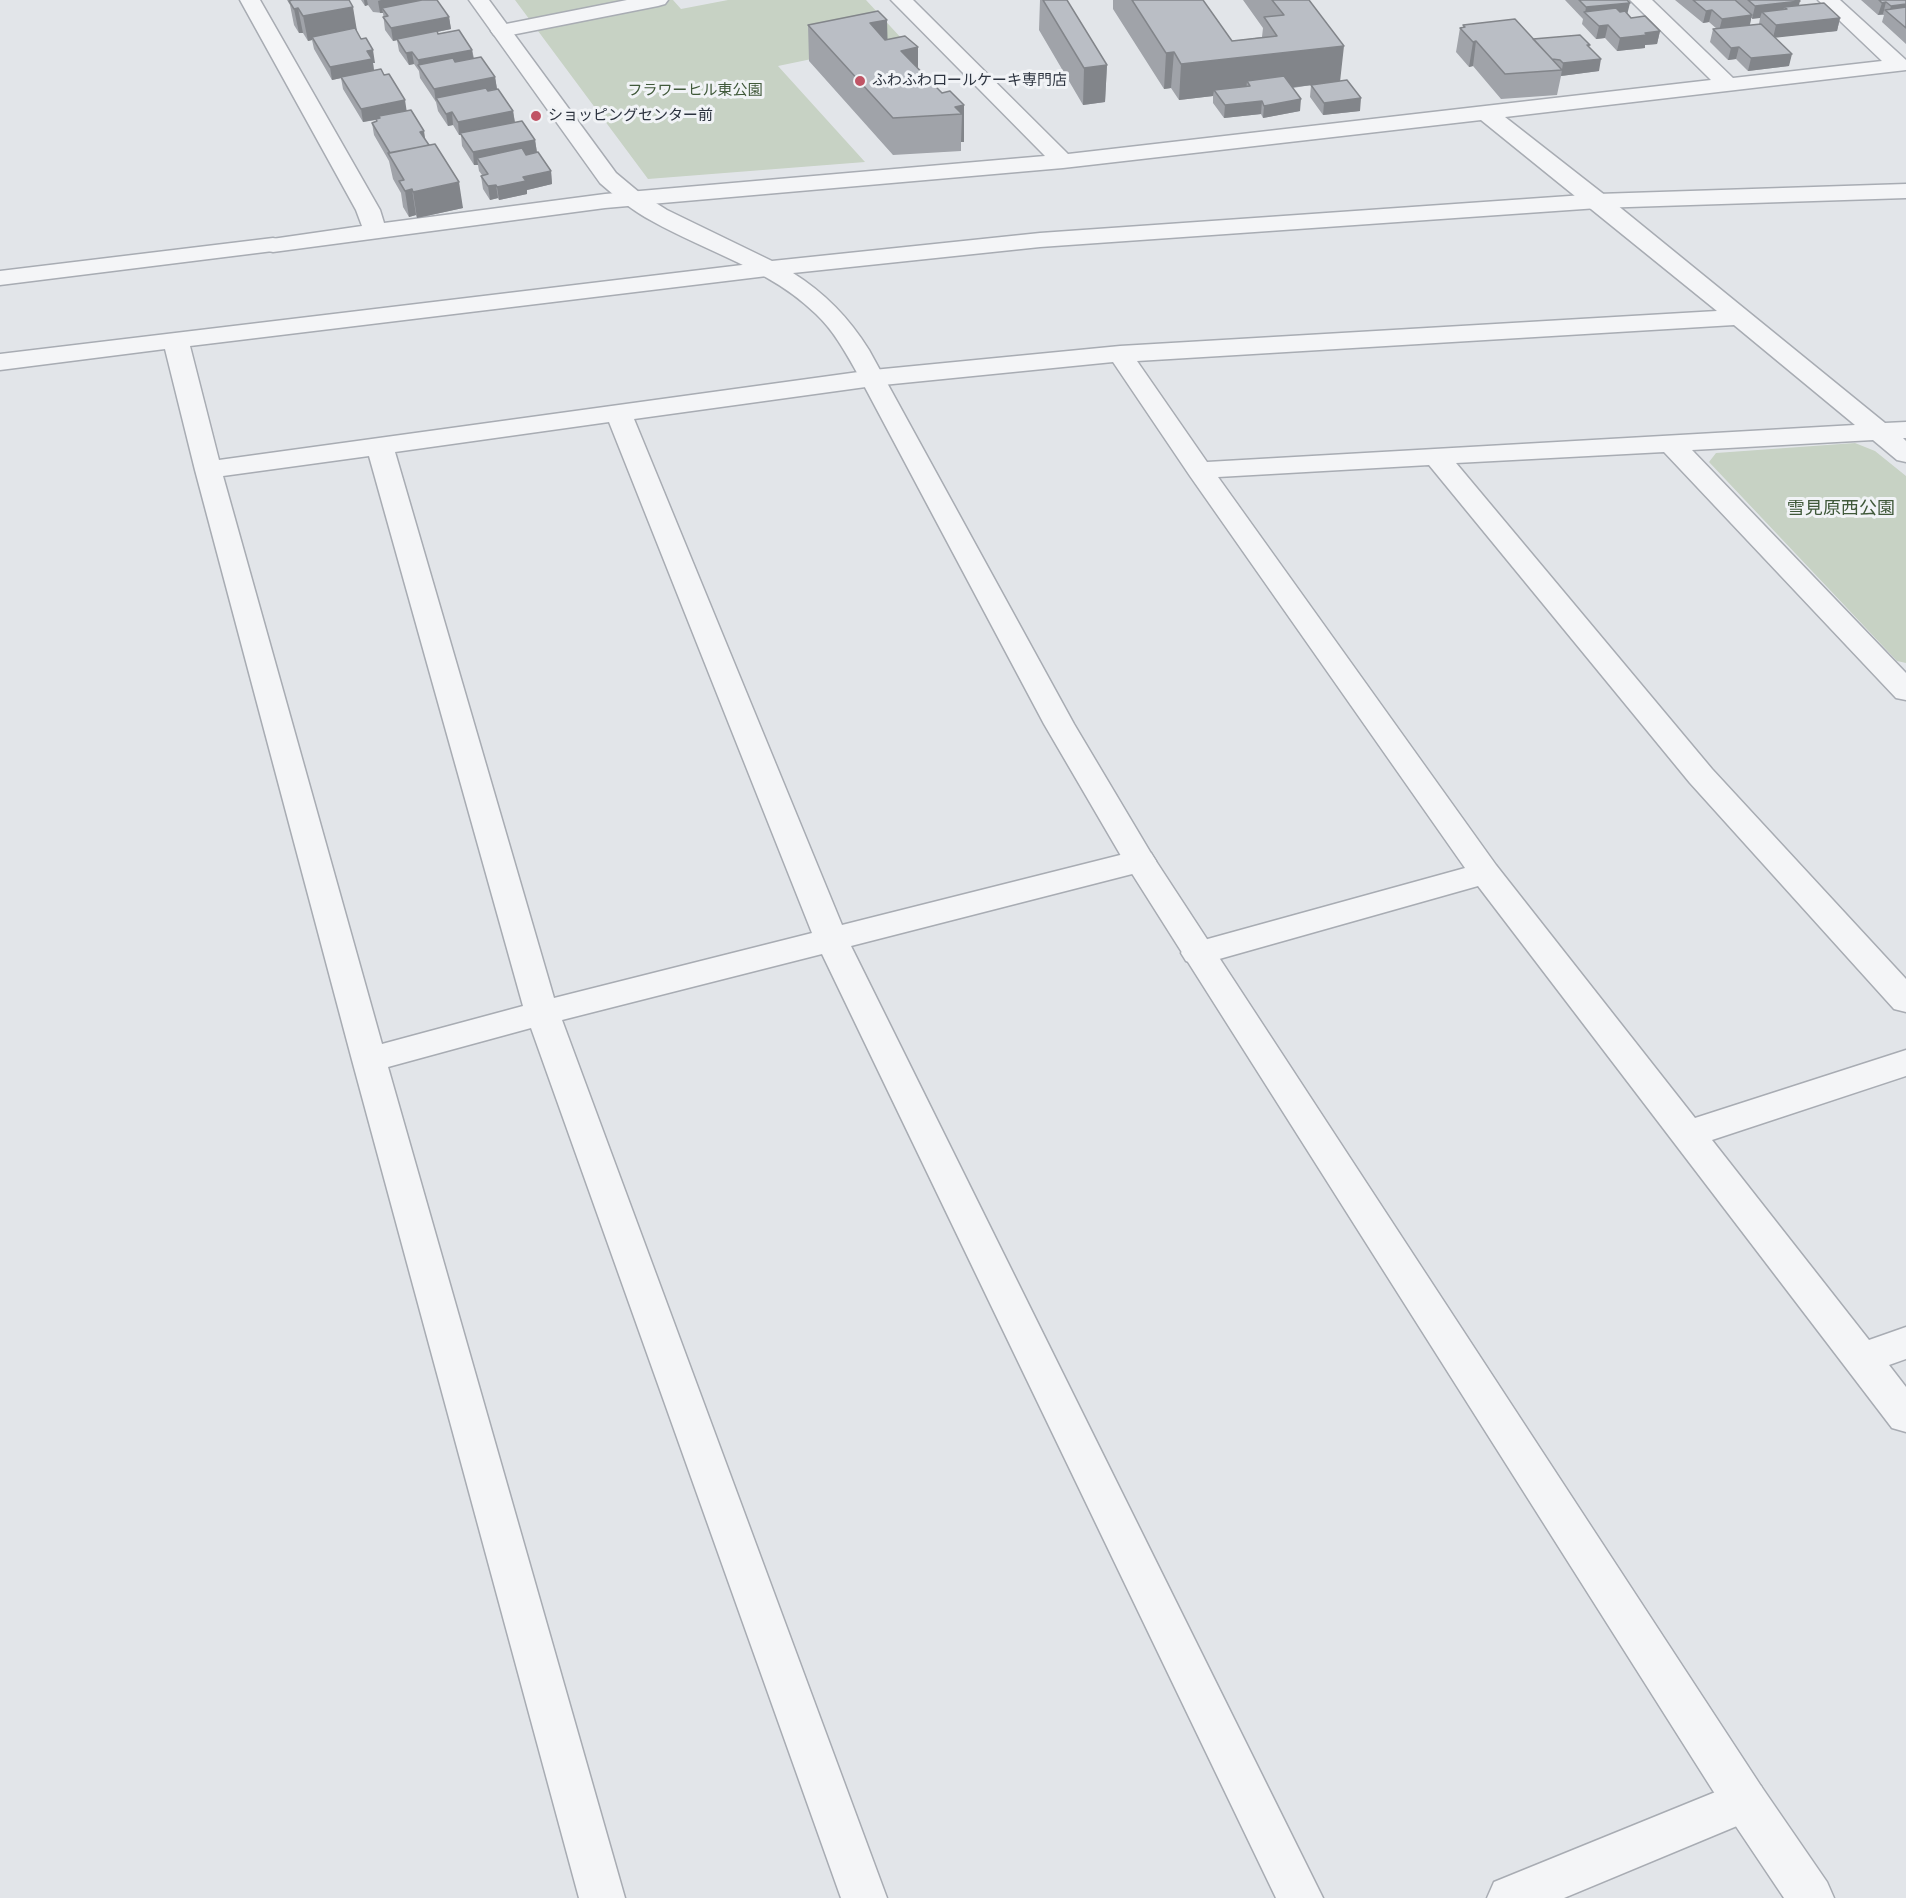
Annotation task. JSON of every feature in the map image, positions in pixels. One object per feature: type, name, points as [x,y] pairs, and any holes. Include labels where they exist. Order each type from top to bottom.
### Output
[{"type":"street","points":[[250,0],[368,210],[376,233]]},
{"type":"street","points":[[479,0],[608,178],[634,200],[692,233],[767,269],[799,288],[822,306],[845,330],[1059,724],[1140,861],[1745,1802],[1810,1898]]},
{"type":"street","points":[[501,31],[658,0]]},
{"type":"street","points":[[902,0],[1063,161]]},
{"type":"street","points":[[1640,0],[1727,84]]},
{"type":"street","points":[[1828,0],[1903,64]]},
{"type":"street","points":[[0,278],[376,233],[605,201],[1063,161],[1903,64]]},
{"type":"street","points":[[1484,111],[1598,201],[1906,454]]},
{"type":"street","points":[[0,362],[767,269],[1040,240],[1598,201],[1906,190]]},
{"type":"street","points":[[208,470],[873,378],[1120,354],[1739,317]]},
{"type":"street","points":[[176,342],[208,470],[369,1060],[602,1898]]},
{"type":"street","points":[[1120,354],[1199,470],[1485,873],[1906,1416]]},
{"type":"street","points":[[618,412],[832,941],[1300,1898]]},
{"type":"street","points":[[1199,470],[1906,430]]},
{"type":"street","points":[[1671,443],[1903,685]]},
{"type":"street","points":[[380,446],[542,1013],[864,1898]]},
{"type":"street","points":[[1437,458],[1701,776],[1906,1000]]},
{"type":"street","points":[[369,1060],[542,1013],[1140,861]]},
{"type":"street","points":[[1198,953],[1485,873]]},
{"type":"street","points":[[1687,1134],[1906,1064]]},
{"type":"street","points":[[1861,1359],[1906,1343]]},
{"type":"street","points":[[1510,1898],[1745,1802]]},
{"type":"green space","name":"フラワーヒル東公園","points":[[515,0],[673,0],[681,9],[728,0],[866,0],[903,40],[778,66],[865,162],[648,179]]},
{"type":"green space","name":"雪見原西公園","points":[[1855,443],[1875,451],[1906,476],[1906,663],[1897,661],[1709,462],[1716,453]]},
{"type":"building","points":[[349,0],[353,7],[303,16],[298,8],[294,9],[289,1]]},
{"type":"building","points":[[422,0],[437,0],[449,17],[391,28],[383,17],[388,16],[382,8]]},
{"type":"building","points":[[1043,0],[1067,0],[1107,65],[1084,68]]},
{"type":"building","points":[[1132,0],[1203,0],[1232,41],[1277,36],[1264,17],[1284,15],[1272,0],[1309,0],[1344,46],[1181,64],[1174,52],[1166,53]]},
{"type":"building","points":[[1579,0],[1627,0],[1630,3],[1586,7]]},
{"type":"building","points":[[1693,0],[1735,0],[1752,15],[1722,19],[1712,10],[1706,11]]},
{"type":"building","points":[[1748,0],[1799,0],[1800,1],[1755,6]]},
{"type":"building","points":[[1879,0],[1906,0],[1906,4],[1891,6]]},
{"type":"building","points":[[1824,3],[1840,18],[1776,25],[1762,12],[1787,9],[1784,7]]},
{"type":"building","points":[[1906,7],[1906,28],[1885,10]]},
{"type":"building","points":[[1616,8],[1620,12],[1625,11],[1631,18],[1645,16],[1660,31],[1620,38],[1608,25],[1599,26],[1584,12]]},
{"type":"building","points":[[878,11],[887,20],[870,23],[885,40],[905,36],[918,47],[901,51],[942,93],[950,91],[964,105],[955,107],[962,114],[893,118],[808,25]]},
{"type":"building","points":[[1515,19],[1562,70],[1505,74],[1476,41],[1473,42],[1460,28],[1465,27],[1463,25]]},
{"type":"building","points":[[1761,24],[1792,54],[1751,58],[1739,47],[1731,48],[1713,29]]},
{"type":"building","points":[[355,28],[361,39],[366,38],[373,50],[367,51],[372,59],[330,67],[312,37]]},
{"type":"building","points":[[459,30],[472,50],[418,60],[412,52],[406,53],[397,39],[437,31],[438,34]]},
{"type":"building","points":[[1580,35],[1601,59],[1563,63],[1552,59],[1533,39]]},
{"type":"building","points":[[481,57],[495,77],[434,89],[418,65],[453,58],[455,62]]},
{"type":"building","points":[[381,69],[384,75],[389,74],[405,100],[361,109],[341,77]]},
{"type":"building","points":[[1284,76],[1301,99],[1264,106],[1262,101],[1225,105],[1214,90],[1250,86],[1247,81]]},
{"type":"building","points":[[1347,80],[1361,98],[1324,103],[1311,85]]},
{"type":"building","points":[[486,88],[488,91],[498,89],[513,111],[458,122],[452,112],[446,114],[436,98]]},
{"type":"building","points":[[411,110],[424,131],[420,132],[429,145],[390,153],[372,123],[380,118],[379,116]]},
{"type":"building","points":[[522,121],[535,140],[473,152],[460,133]]},
{"type":"building","points":[[435,144],[459,182],[413,192],[412,189],[405,191],[399,181],[404,180],[388,153]]},
{"type":"building","points":[[522,148],[526,155],[538,152],[551,171],[523,177],[526,181],[497,187],[496,185],[488,186],[481,176],[488,174],[477,158]]},
{"type":"place","name":"ふわふわロールケーキ専門店","points":[[860,81]]},
{"type":"place","name":"ショッピングセンター前","points":[[536,116]]}]
